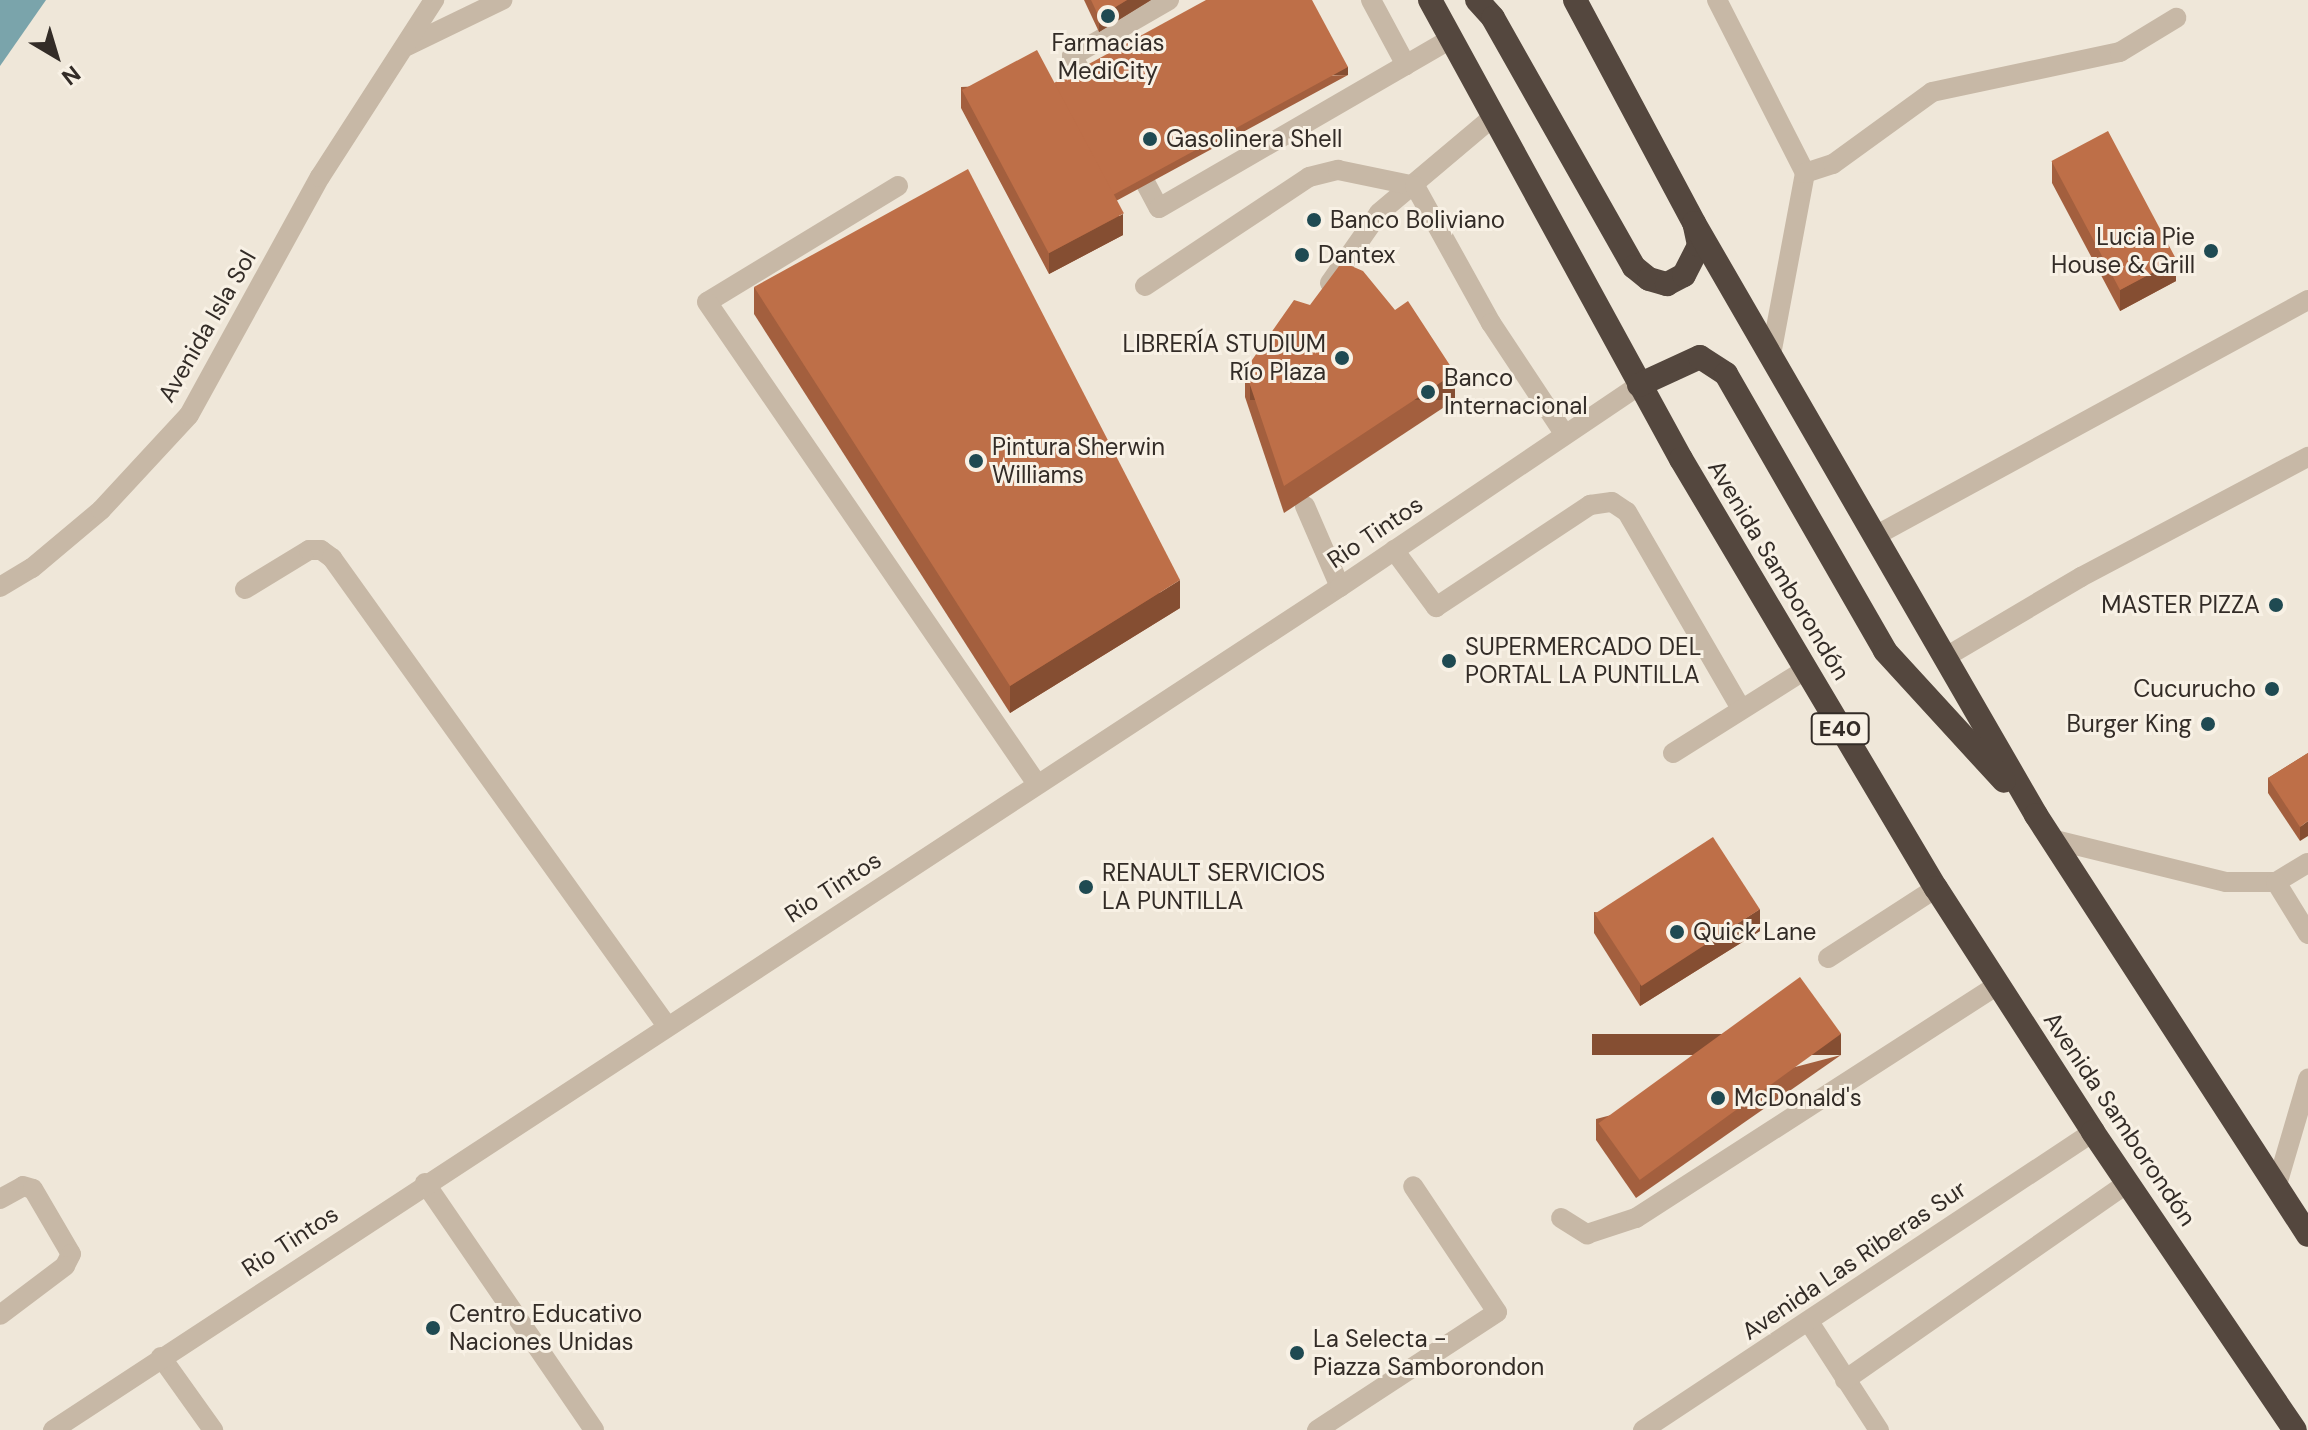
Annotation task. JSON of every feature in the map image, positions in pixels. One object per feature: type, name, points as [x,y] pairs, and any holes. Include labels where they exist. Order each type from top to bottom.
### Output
[{"type":"highway","name":"Avenida Samborondón","points":[[1430,0],[1639,385],[1936,888],[2093,1132],[2295,1430]]},
{"type":"highway","points":[[1477,0],[1493,18],[1634,267],[1649,279],[1667,284],[1684,275],[1699,245],[1694,223]]},
{"type":"highway","points":[[1575,0],[1694,223],[2036,815],[2308,1235]]},
{"type":"highway","points":[[1639,385],[1700,357],[1726,374],[1885,651],[2036,815]]},
{"type":"street","name":"Avenida Isla Sol","points":[[0,587],[32,568],[101,510],[189,415],[320,177],[434,0]]},
{"type":"street","points":[[407,46],[502,0]]},
{"type":"street","points":[[1083,75],[1072,56],[1169,0]]},
{"type":"street","points":[[1371,0],[1406,65]]},
{"type":"street","points":[[1717,0],[1805,173],[1771,354]]},
{"type":"street","points":[[1805,173],[1833,164],[1932,92],[2120,52],[2176,18]]},
{"type":"street","points":[[1146,184],[1159,208],[1451,39]]},
{"type":"street","points":[[1316,306],[1379,213],[1415,186],[1492,118]]},
{"type":"street","points":[[1145,286],[1309,177],[1338,170],[1415,186],[1491,323],[1565,435]]},
{"type":"street","points":[[898,186],[707,302],[1037,784]]},
{"type":"street","points":[[1875,536],[2308,300]]},
{"type":"street","name":"Rio Tintos","points":[[53,1430],[425,1183],[1340,587],[1639,385]]},
{"type":"street","points":[[1944,658],[2081,577],[2308,457]]},
{"type":"street","points":[[1394,550],[1436,607],[1590,505],[1612,502],[1627,512],[1741,709]]},
{"type":"street","points":[[1305,506],[1340,587]]},
{"type":"street","points":[[245,589],[309,550],[321,550],[332,558],[667,1026]]},
{"type":"street","points":[[1673,753],[1805,670]]},
{"type":"street","points":[[2051,839],[2226,882],[2276,882],[2308,863]]},
{"type":"street","points":[[2276,882],[2308,934]]},
{"type":"street","points":[[1828,958],[1936,888]]},
{"type":"street","points":[[1561,1218],[1587,1234],[1636,1218],[1997,985]]},
{"type":"street","points":[[2276,1188],[2308,1079]]},
{"type":"street","name":"Avenida Las Riberas Sur","points":[[1643,1430],[2093,1132]]},
{"type":"street","points":[[425,1183],[594,1430]]},
{"type":"street","points":[[1845,1380],[2127,1183]]},
{"type":"street","points":[[0,1199],[23,1186],[33,1189],[71,1254],[65,1266],[0,1315]]},
{"type":"street","points":[[1317,1430],[1497,1312],[1413,1186]]},
{"type":"street","points":[[1809,1322],[1879,1430]]},
{"type":"street","points":[[161,1357],[213,1430]]},
{"type":"water","points":[[0,0],[46,0],[0,66]]},
{"type":"building","points":[[1091,0],[1127,0],[1099,17]]},
{"type":"building","name":"Gasolinera Shell","points":[[1206,0],[1312,0],[1348,67],[1113,195],[1054,83]]},
{"type":"building","points":[[1037,50],[1124,213],[1049,253],[962,90]]},
{"type":"building","points":[[2108,131],[2177,260],[2120,290],[2051,161]]},
{"type":"building","name":"Pintura Sherwin Williams","points":[[968,169],[1180,580],[1010,686],[754,287]]},
{"type":"building","points":[[1342,262],[1363,271],[1395,310],[1408,301],[1455,373],[1284,486],[1245,370],[1294,300],[1310,305]]},
{"type":"building","points":[[2308,753],[2308,821],[2300,827],[2268,778]]},
{"type":"building","name":"Quick Lane","points":[[1713,837],[1760,909],[1642,986],[1595,914]]},
{"type":"building","name":"McDonald's","points":[[1800,977],[1841,1034],[1640,1180],[1599,1123]]},
{"type":"place","name":"Farmacias MediCity","points":[[1108,16]]},
{"type":"place","name":"Gasolinera Shell","points":[[1150,139]]},
{"type":"place","name":"Banco Boliviano","points":[[1314,220]]},
{"type":"place","name":"Lucia Pie House & Grill","points":[[2211,251]]},
{"type":"place","name":"Dantex","points":[[1302,255]]},
{"type":"place","name":"LIBRERÍA STUDIUM Río Plaza","points":[[1342,358]]},
{"type":"place","name":"Banco Internacional","points":[[1428,392]]},
{"type":"place","name":"Pintura Sherwin Williams","points":[[976,461]]},
{"type":"place","name":"MASTER PIZZA","points":[[2276,605]]},
{"type":"place","name":"SUPERMERCADO DEL PORTAL LA PUNTILLA","points":[[1449,661]]},
{"type":"place","name":"Cucurucho","points":[[2272,689]]},
{"type":"place","name":"Burger King","points":[[2208,724]]},
{"type":"place","name":"RENAULT SERVICIOS LA PUNTILLA","points":[[1086,887]]},
{"type":"place","name":"Quick Lane","points":[[1677,932]]},
{"type":"place","name":"McDonald's","points":[[1718,1098]]},
{"type":"place","name":"Centro Educativo Naciones Unidas","points":[[433,1328]]},
{"type":"place","name":"La Selecta - Piazza Samborondon","points":[[1297,1353]]}]
